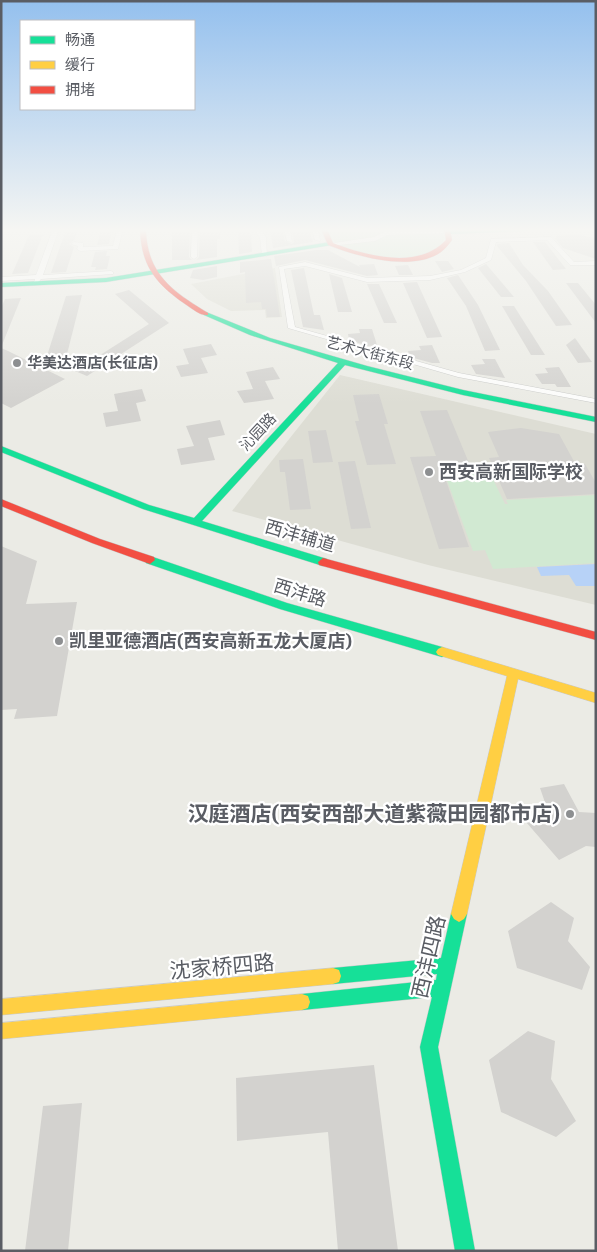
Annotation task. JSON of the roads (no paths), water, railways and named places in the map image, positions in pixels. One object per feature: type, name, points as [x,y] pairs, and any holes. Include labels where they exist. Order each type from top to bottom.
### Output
[{"type":"main road","name":"艺术大街东段","points":[[169,287],[207,314],[254,334],[343,362],[470,394],[596,420]]},
{"type":"main road","name":"沁园路","points":[[198,520],[343,362]]},
{"type":"main road","name":"西沣辅道","points":[[1,440],[198,520],[596,627]]},
{"type":"main road","name":"西沣辅道","points":[[1,448],[91,486],[284,550],[596,636]]},
{"type":"main road","name":"西沣路","points":[[1,502],[172,570],[284,606],[596,698]]},
{"type":"main road","name":"西沣四路","points":[[465,1251],[428,1047],[513,674]]},
{"type":"main road","name":"沈家桥四路","points":[[1,1007],[447,965]]},
{"type":"main road","points":[[1,1030],[442,988]]},
{"type":"street","points":[[285,287],[292,328],[458,375],[596,401]]},
{"type":"water","points":[[596,564],[596,586],[576,586],[569,575],[541,576],[537,567]]},
{"type":"place","name":"华美达酒店(长征店)","points":[[17,363]]},
{"type":"place","name":"西安高新国际学校","points":[[429,472]]},
{"type":"place","name":"凯里亚德酒店(西安高新五龙大厦店)","points":[[59,641]]},
{"type":"place","name":"汉庭酒店(西安西部大道紫薇田园都市店)","points":[[570,814]]}]
